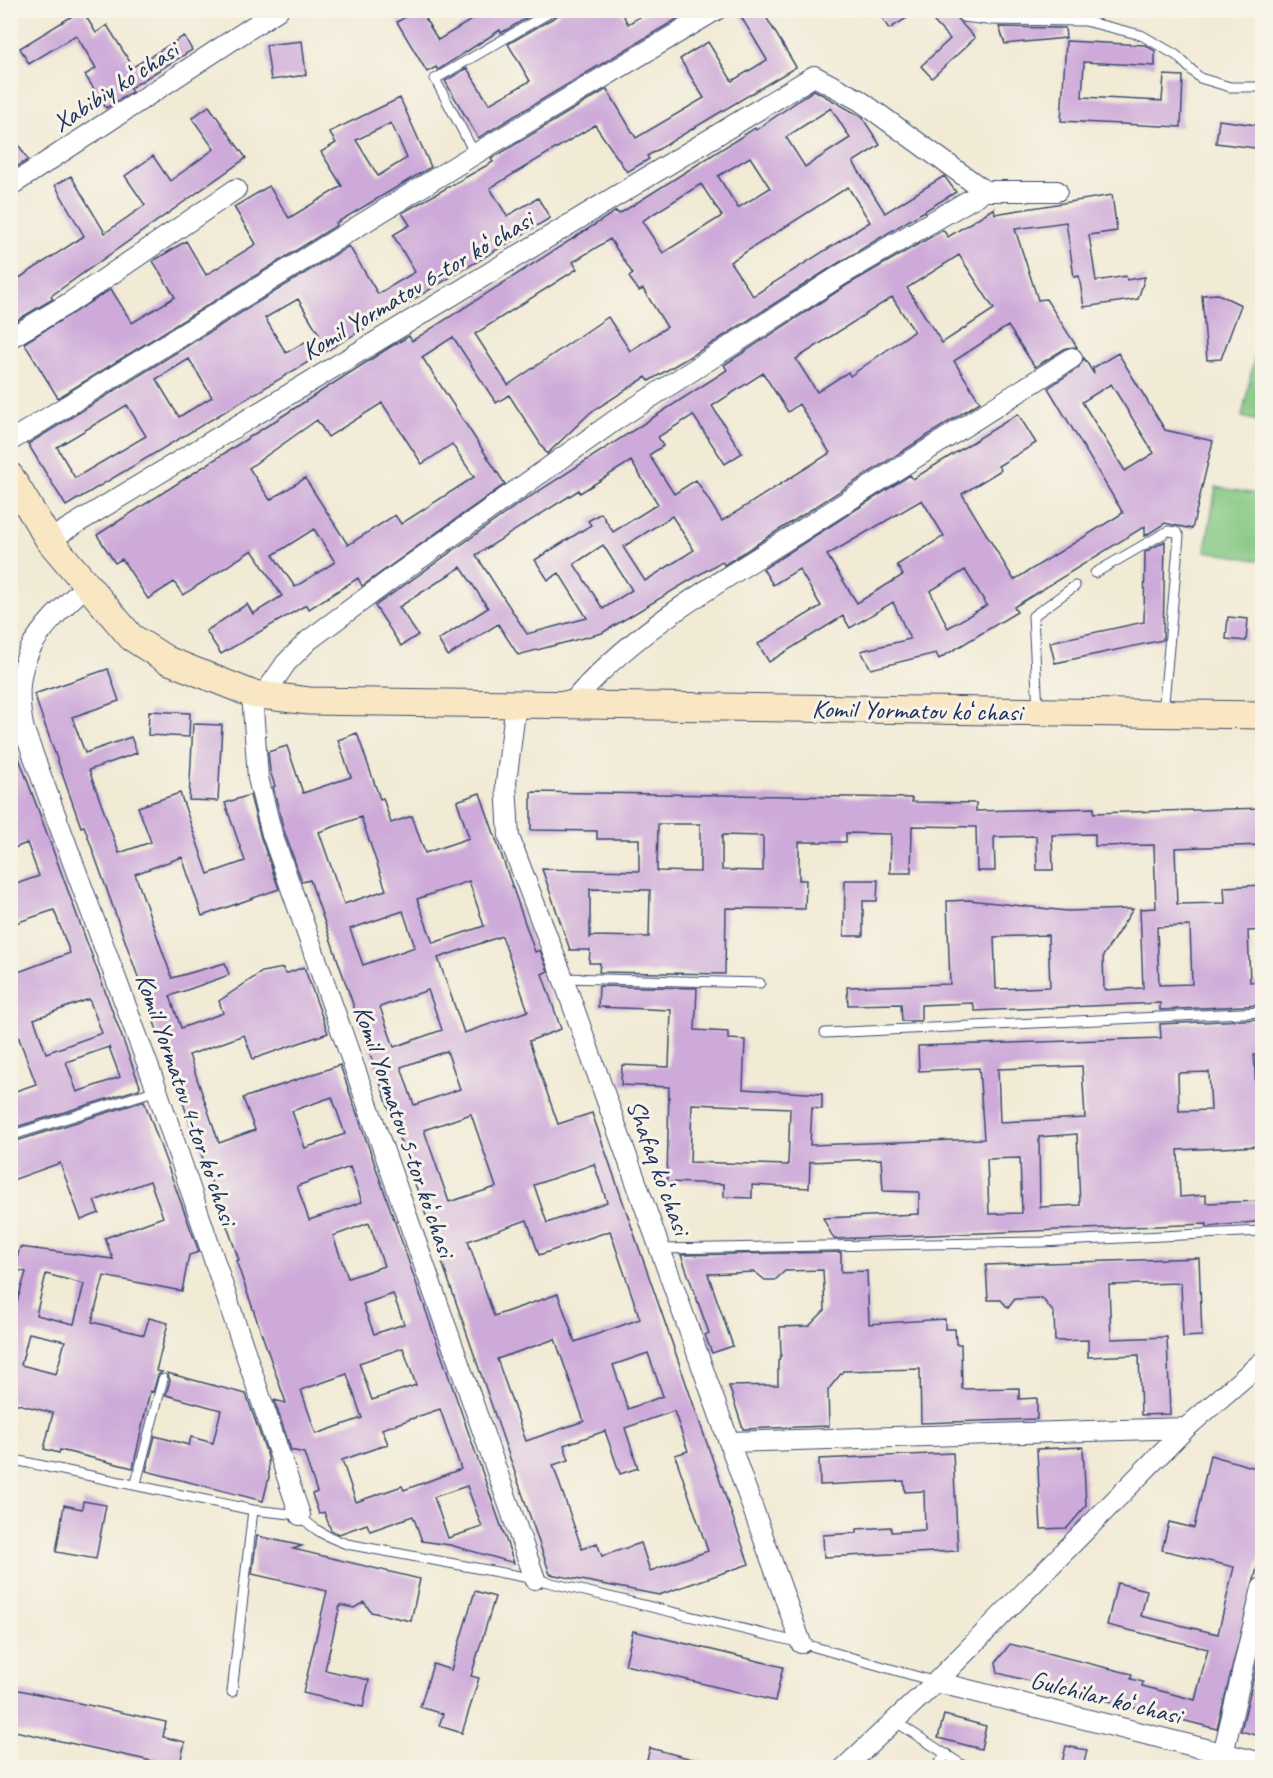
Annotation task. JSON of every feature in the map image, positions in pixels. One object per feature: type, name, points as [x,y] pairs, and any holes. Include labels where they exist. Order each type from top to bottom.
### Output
[{"type":"street","name":"Xabibiy koʻchasi","points":[[10,186],[278,10]]},
{"type":"street","points":[[10,441],[475,154],[716,10]]},
{"type":"street","name":"Komil Yormatov 6-tor koʻchasi","points":[[49,540],[814,76],[860,100],[985,191]]},
{"type":"street","points":[[10,338],[69,303],[236,189]]},
{"type":"street","points":[[258,694],[309,640],[617,419],[841,275],[985,191],[1057,191]]},
{"type":"street","points":[[572,704],[595,675],[669,617],[1072,358]]},
{"type":"street","name":"Komil Yormatov koʻchasi","points":[[10,476],[49,540],[131,637],[167,660],[258,694],[309,701],[1263,715]]},
{"type":"street","name":"Komil Yormatov 4-tor koʻchasi","points":[[87,585],[46,625],[26,655],[14,696],[24,730],[157,1090],[300,1515]]},
{"type":"street","name":"Komil Yormatov 5-tor koʻchasi","points":[[258,694],[258,778],[272,834],[535,1579]]},
{"type":"street","name":"Shafaq koʻchasi","points":[[516,703],[507,783],[509,837],[562,978],[801,1643]]},
{"type":"street","points":[[844,1767],[936,1682],[1186,1428],[1263,1362]]},
{"type":"street","points":[[729,1442],[1186,1428]]},
{"type":"street","points":[[1223,1754],[1263,1588]]},
{"type":"street","name":"Gulchilar koʻchasi","points":[[936,1682],[1263,1763]]},
{"type":"lane","points":[[475,154],[435,79],[554,10]]},
{"type":"lane","points":[[957,10],[963,17],[987,20],[1085,21],[1141,35],[1176,55],[1200,78],[1230,87],[1263,87]]},
{"type":"lane","points":[[1095,573],[1168,531],[1176,532],[1179,536],[1162,715]]},
{"type":"lane","points":[[1038,712],[1033,616],[1075,586]]},
{"type":"lane","points":[[562,978],[760,983]]},
{"type":"lane","points":[[825,1033],[1263,1012]]},
{"type":"lane","points":[[10,1136],[157,1090]]},
{"type":"lane","points":[[660,1249],[1042,1242],[1263,1232]]},
{"type":"lane","points":[[136,1483],[163,1379]]},
{"type":"lane","points":[[10,1459],[136,1483],[253,1510],[300,1515],[310,1527],[327,1537],[347,1544],[535,1579],[801,1643],[936,1682]]},
{"type":"lane","points":[[232,1692],[253,1510]]},
{"type":"lane","points":[[893,1720],[967,1767]]},
{"type":"lane","points":[[935,1767],[947,1754]]},
{"type":"green space","points":[[1262,321],[1262,422],[1242,417]]},
{"type":"green space","points":[[1216,487],[1262,495],[1262,561],[1205,551]]},
{"type":"building","points":[[82,10],[96,33],[107,25],[133,67],[184,36],[192,50],[130,88],[132,92],[106,108],[85,75],[96,68],[76,35],[29,64],[20,48]]},
{"type":"building","points":[[420,10],[438,40],[488,10],[540,10],[501,33],[500,30],[438,70],[436,67],[427,72],[397,22]]},
{"type":"building","points":[[561,10],[620,10],[628,24],[651,10],[692,10],[478,138],[445,81],[467,68],[489,104],[530,81],[508,44],[557,16]]},
{"type":"building","points":[[737,10],[762,10],[796,67],[647,156],[649,159],[627,172],[595,125],[490,188],[507,216],[538,198],[550,218],[66,506],[28,444],[349,246],[378,294],[415,272],[393,235],[410,225],[402,213],[493,162],[491,159],[607,89],[636,138],[704,98],[680,59],[691,52],[708,42],[732,81],[767,60]],"holes":[[[298,299],[319,334],[286,353],[265,318]],[[189,359],[212,397],[179,417],[156,379]],[[127,405],[146,436],[75,478],[57,447]]]},
{"type":"building","points":[[877,10],[920,10],[889,29]]},
{"type":"building","points":[[923,10],[949,10],[975,38],[932,78],[921,66],[950,39]]},
{"type":"building","points":[[999,27],[1065,28],[1066,38],[1005,44]]},
{"type":"building","points":[[302,41],[306,75],[271,80],[266,45]]},
{"type":"building","points":[[1066,41],[1145,45],[1155,51],[1155,66],[1084,62],[1082,97],[1162,101],[1164,75],[1183,76],[1181,127],[1061,121]]},
{"type":"building","points":[[814,90],[862,117],[880,145],[853,162],[885,213],[944,176],[956,192],[711,344],[649,381],[646,377],[591,412],[547,454],[509,395],[496,403],[453,337],[422,357],[505,484],[362,586],[358,578],[309,609],[306,605],[221,654],[206,631],[247,604],[253,614],[282,596],[252,550],[183,595],[174,582],[148,599],[122,559],[115,563],[97,535],[390,347],[409,336],[412,341],[616,211],[619,214],[755,128],[756,130]],"holes":[[[831,108],[850,138],[805,167],[786,137]],[[750,157],[770,188],[738,208],[718,176]],[[701,184],[722,216],[663,253],[642,221]],[[848,187],[870,222],[753,296],[730,262]],[[610,239],[633,274],[629,277],[639,291],[643,289],[667,327],[630,351],[608,317],[508,385],[475,334],[577,269],[573,262]],[[382,403],[422,464],[452,444],[474,477],[401,524],[395,515],[348,545],[305,478],[270,500],[249,468],[317,420],[328,437]],[[314,529],[335,562],[295,587],[273,555]]]},
{"type":"building","points":[[400,98],[431,167],[336,223],[337,225],[58,398],[24,343],[111,289],[132,323],[175,297],[153,261],[186,241],[206,275],[256,244],[234,207],[269,186],[289,218],[342,186],[321,152],[336,143],[329,132]],"holes":[[[391,123],[407,158],[378,176],[356,140]]]},
{"type":"building","points":[[209,106],[246,158],[51,296],[53,299],[12,323],[10,284],[84,236],[55,185],[71,176],[105,233],[145,205],[125,176],[153,156],[170,181],[214,149],[192,118]]},
{"type":"building","points":[[1219,120],[1263,126],[1263,149],[1216,143]]},
{"type":"building","points":[[10,131],[28,160],[10,171]]},
{"type":"building","points":[[1112,195],[1117,231],[1089,235],[1096,281],[1126,276],[1127,280],[1145,277],[1138,299],[1084,307],[1079,276],[1074,277],[1066,222],[1015,229],[1038,300],[1046,299],[1077,347],[1066,348],[1035,367],[1008,326],[954,361],[980,402],[724,565],[722,561],[602,633],[518,655],[498,624],[448,656],[438,640],[488,608],[461,567],[399,607],[418,635],[401,646],[375,606],[517,505],[727,370],[724,365],[847,285],[943,230],[948,237],[994,208],[995,214]],"holes":[[[959,255],[994,309],[942,343],[907,288]],[[892,297],[914,331],[850,376],[848,372],[817,392],[796,359]],[[763,373],[788,412],[799,404],[830,453],[722,521],[696,480],[674,494],[649,455],[663,446],[658,437],[693,415],[725,464],[742,453],[712,406]],[[631,461],[658,504],[613,532],[601,513],[588,521],[591,525],[535,560],[548,580],[559,573],[587,618],[527,634],[476,555],[579,490],[580,493]],[[672,516],[694,550],[645,581],[623,547]],[[603,545],[632,590],[603,609],[574,564]]]},
{"type":"building","points":[[1218,294],[1241,305],[1221,359],[1207,360],[1202,295]]},
{"type":"building","points":[[1118,353],[1165,430],[1213,441],[1192,529],[1165,523],[1145,536],[1145,526],[1014,607],[1017,612],[939,659],[936,653],[871,669],[861,651],[910,639],[893,602],[850,628],[843,616],[769,662],[758,644],[821,606],[799,569],[773,585],[763,569],[910,475],[913,479],[1018,414],[1036,443],[998,466],[1001,470],[962,494],[1014,580],[1123,513],[1048,388],[1078,368],[1084,358],[1094,374],[1093,368]],"holes":[[[1111,384],[1154,453],[1125,471],[1082,402]],[[922,500],[944,536],[897,565],[903,575],[857,603],[827,555]],[[965,570],[987,605],[948,628],[930,591]]]},
{"type":"building","points":[[1165,541],[1163,640],[1055,663],[1050,642],[1144,622],[1145,552]]},
{"type":"building","points":[[1228,617],[1248,619],[1246,641],[1226,639]]},
{"type":"building","points":[[108,669],[119,701],[72,717],[85,753],[131,737],[137,753],[89,770],[119,853],[151,842],[138,807],[180,793],[208,874],[245,861],[225,803],[250,795],[261,838],[279,889],[202,916],[182,857],[135,874],[172,978],[225,963],[229,975],[170,996],[181,1028],[223,1013],[219,1001],[262,972],[283,968],[285,974],[304,967],[328,1033],[253,1059],[244,1035],[189,1055],[219,1143],[255,1130],[243,1098],[340,1065],[514,1563],[450,1545],[422,1541],[413,1516],[370,1531],[367,1524],[339,1534],[331,1530],[324,1512],[319,1514],[312,1494],[317,1492],[304,1453],[291,1450],[274,1400],[286,1403],[236,1261],[239,1260],[84,826],[81,827],[34,694]],"holes":[[[332,1097],[345,1134],[305,1148],[292,1111]],[[350,1167],[362,1202],[309,1220],[297,1186]],[[369,1223],[384,1266],[348,1278],[333,1236]],[[393,1294],[404,1324],[374,1334],[363,1304]],[[403,1348],[416,1385],[372,1400],[359,1363]],[[347,1374],[362,1418],[316,1434],[301,1390]],[[440,1409],[461,1469],[404,1490],[402,1486],[356,1502],[342,1460],[388,1444],[382,1429]],[[467,1486],[482,1527],[448,1538],[434,1497]]]},
{"type":"building","points":[[149,711],[190,713],[189,737],[148,735]]},
{"type":"building","points":[[193,724],[222,725],[218,801],[189,800]]},
{"type":"building","points":[[357,733],[380,799],[383,798],[391,823],[412,816],[425,853],[469,838],[457,801],[480,793],[535,952],[540,950],[548,971],[542,974],[561,1029],[529,1041],[558,1124],[592,1113],[749,1564],[659,1595],[550,1574],[310,880],[302,882],[284,831],[273,787],[275,786],[270,771],[268,752],[287,746],[303,793],[351,777],[338,740]],"holes":[[[361,817],[386,890],[344,904],[319,832]],[[469,881],[484,926],[433,943],[417,899]],[[403,911],[415,947],[363,965],[350,929]],[[502,936],[528,1011],[464,1033],[438,958]],[[428,990],[442,1030],[394,1047],[380,1007]],[[447,1051],[460,1089],[414,1105],[401,1067]],[[471,1114],[496,1187],[449,1202],[424,1130]],[[594,1164],[607,1202],[547,1223],[534,1185]],[[527,1220],[539,1255],[610,1231],[640,1319],[575,1342],[558,1294],[494,1316],[468,1241]],[[555,1339],[584,1421],[526,1441],[497,1359]],[[648,1353],[663,1396],[628,1409],[613,1365]],[[674,1411],[688,1451],[675,1455],[708,1551],[650,1571],[641,1543],[602,1556],[597,1543],[582,1549],[553,1465],[569,1460],[564,1445],[605,1431],[620,1474],[638,1468],[625,1428]]]},
{"type":"building","points":[[12,739],[140,1086],[139,1089],[10,1129],[10,1093],[36,1084],[10,1014],[10,975],[70,953],[54,910],[10,925],[10,886],[39,876],[27,843],[10,850],[10,821],[18,818],[10,798]],"holes":[[[89,999],[102,1033],[46,1053],[34,1019]],[[109,1047],[120,1077],[77,1092],[66,1062]]]},
{"type":"building","points":[[531,792],[912,798],[912,802],[976,803],[976,811],[1094,808],[1094,813],[1263,808],[1263,845],[1175,848],[1177,904],[1225,903],[1224,887],[1263,885],[1263,930],[1248,931],[1250,982],[1263,981],[1263,1005],[1160,1010],[1160,1003],[975,1011],[973,1003],[921,1005],[921,1021],[902,1021],[901,1004],[848,1005],[847,987],[950,984],[947,901],[969,900],[1067,911],[1133,909],[1103,956],[1104,990],[1143,988],[1140,909],[1156,908],[1154,845],[1095,846],[1095,834],[1052,835],[1053,870],[1037,870],[1036,836],[994,837],[995,871],[977,871],[976,827],[912,826],[911,873],[890,873],[891,834],[846,833],[846,842],[799,842],[799,880],[806,880],[805,909],[726,908],[725,974],[599,972],[600,963],[589,963],[590,950],[570,950],[542,869],[639,871],[639,839],[597,839],[597,831],[531,830]],"holes":[[[658,824],[700,824],[700,872],[657,871]],[[722,835],[763,836],[763,871],[722,870]],[[590,889],[650,890],[649,937],[590,936]],[[1190,926],[1192,984],[1159,985],[1157,927]],[[1048,935],[1050,987],[996,989],[994,937]]]},
{"type":"building","points":[[845,880],[878,880],[877,901],[863,901],[863,936],[844,936]]},
{"type":"building","points":[[599,986],[697,988],[695,1030],[728,1032],[728,1039],[745,1040],[743,1089],[822,1094],[822,1109],[812,1108],[810,1145],[984,1139],[979,1068],[919,1071],[918,1046],[1161,1038],[1160,1024],[1263,1019],[1263,1055],[1254,1055],[1258,1126],[1263,1126],[1263,1146],[1178,1150],[1180,1197],[1206,1195],[1206,1203],[1263,1201],[1263,1221],[1207,1227],[1207,1224],[834,1239],[823,1218],[919,1214],[919,1192],[883,1191],[881,1159],[810,1162],[809,1188],[752,1185],[752,1198],[724,1197],[724,1184],[667,1182],[669,1087],[621,1085],[622,1065],[669,1067],[671,1010],[598,1007]],"holes":[[[1082,1066],[1085,1118],[1000,1122],[998,1069]],[[1209,1072],[1211,1110],[1179,1111],[1178,1073]],[[692,1104],[790,1108],[788,1165],[690,1162]],[[1077,1134],[1080,1205],[1040,1207],[1039,1137]],[[1020,1158],[1022,1213],[989,1214],[987,1159]]]},
{"type":"building","points":[[144,1101],[199,1252],[189,1255],[182,1291],[104,1276],[92,1322],[144,1335],[149,1318],[168,1323],[156,1371],[162,1372],[158,1375],[153,1392],[150,1391],[133,1468],[60,1450],[59,1453],[44,1449],[53,1413],[10,1402],[10,1325],[26,1272],[14,1269],[20,1247],[113,1259],[105,1238],[163,1217],[150,1181],[94,1201],[99,1213],[81,1220],[60,1163],[10,1181],[10,1143]],"holes":[[[46,1274],[84,1284],[74,1324],[36,1315]],[[29,1333],[65,1341],[56,1374],[21,1365]]]},
{"type":"building","points":[[841,1252],[841,1272],[867,1271],[869,1324],[945,1319],[945,1329],[955,1329],[956,1344],[961,1344],[962,1389],[1019,1388],[1019,1399],[1037,1398],[1037,1419],[921,1423],[920,1369],[843,1371],[828,1390],[829,1426],[743,1429],[729,1386],[778,1385],[778,1362],[781,1355],[780,1327],[809,1326],[825,1310],[823,1270],[785,1271],[775,1280],[765,1280],[755,1272],[708,1274],[733,1346],[712,1353],[705,1335],[709,1333],[681,1255]]},
{"type":"building","points":[[1199,1258],[1202,1336],[1183,1337],[1181,1283],[1109,1285],[1111,1339],[1167,1337],[1170,1414],[1141,1415],[1139,1355],[1088,1357],[1088,1340],[1055,1341],[1054,1313],[1042,1298],[1015,1299],[1008,1308],[1001,1300],[988,1300],[986,1265]]},
{"type":"building","points":[[167,1373],[246,1394],[268,1457],[269,1477],[263,1501],[146,1471],[155,1436],[189,1445],[191,1437],[213,1443],[221,1410],[166,1395],[170,1380]]},
{"type":"building","points":[[1083,1447],[1086,1506],[1067,1528],[1041,1529],[1037,1449]]},
{"type":"building","points":[[953,1453],[958,1551],[824,1557],[823,1535],[857,1533],[857,1529],[891,1527],[891,1532],[925,1530],[924,1491],[905,1492],[904,1481],[820,1485],[819,1459]]},
{"type":"building","points":[[1210,1455],[1252,1467],[1263,1464],[1263,1544],[1217,1729],[998,1673],[996,1662],[1010,1644],[1132,1674],[1131,1679],[1143,1682],[1142,1686],[1195,1700],[1208,1649],[1107,1625],[1117,1583],[1147,1590],[1141,1616],[1218,1634],[1234,1567],[1162,1550],[1169,1522],[1194,1528]]},
{"type":"building","points":[[83,1501],[106,1505],[96,1559],[56,1552],[64,1505],[82,1509]]},
{"type":"building","points":[[257,1536],[302,1546],[293,1549],[420,1579],[411,1621],[371,1612],[364,1602],[354,1608],[340,1605],[325,1670],[369,1680],[363,1707],[303,1693],[327,1591],[252,1574]]},
{"type":"building","points":[[475,1591],[495,1597],[471,1676],[479,1678],[462,1733],[439,1726],[443,1714],[420,1707],[433,1664],[451,1670]]},
{"type":"building","points":[[633,1631],[783,1667],[775,1701],[625,1665]]},
{"type":"building","points":[[1263,1638],[1263,1737],[1241,1731]]},
{"type":"building","points":[[10,1688],[166,1722],[163,1737],[185,1742],[179,1767],[10,1730]]},
{"type":"building","points":[[944,1715],[986,1726],[981,1749],[938,1738]]},
{"type":"building","points":[[1066,1746],[1087,1750],[1083,1767],[1061,1767]]},
{"type":"building","points":[[650,1748],[703,1762],[703,1767],[645,1767]]}]
